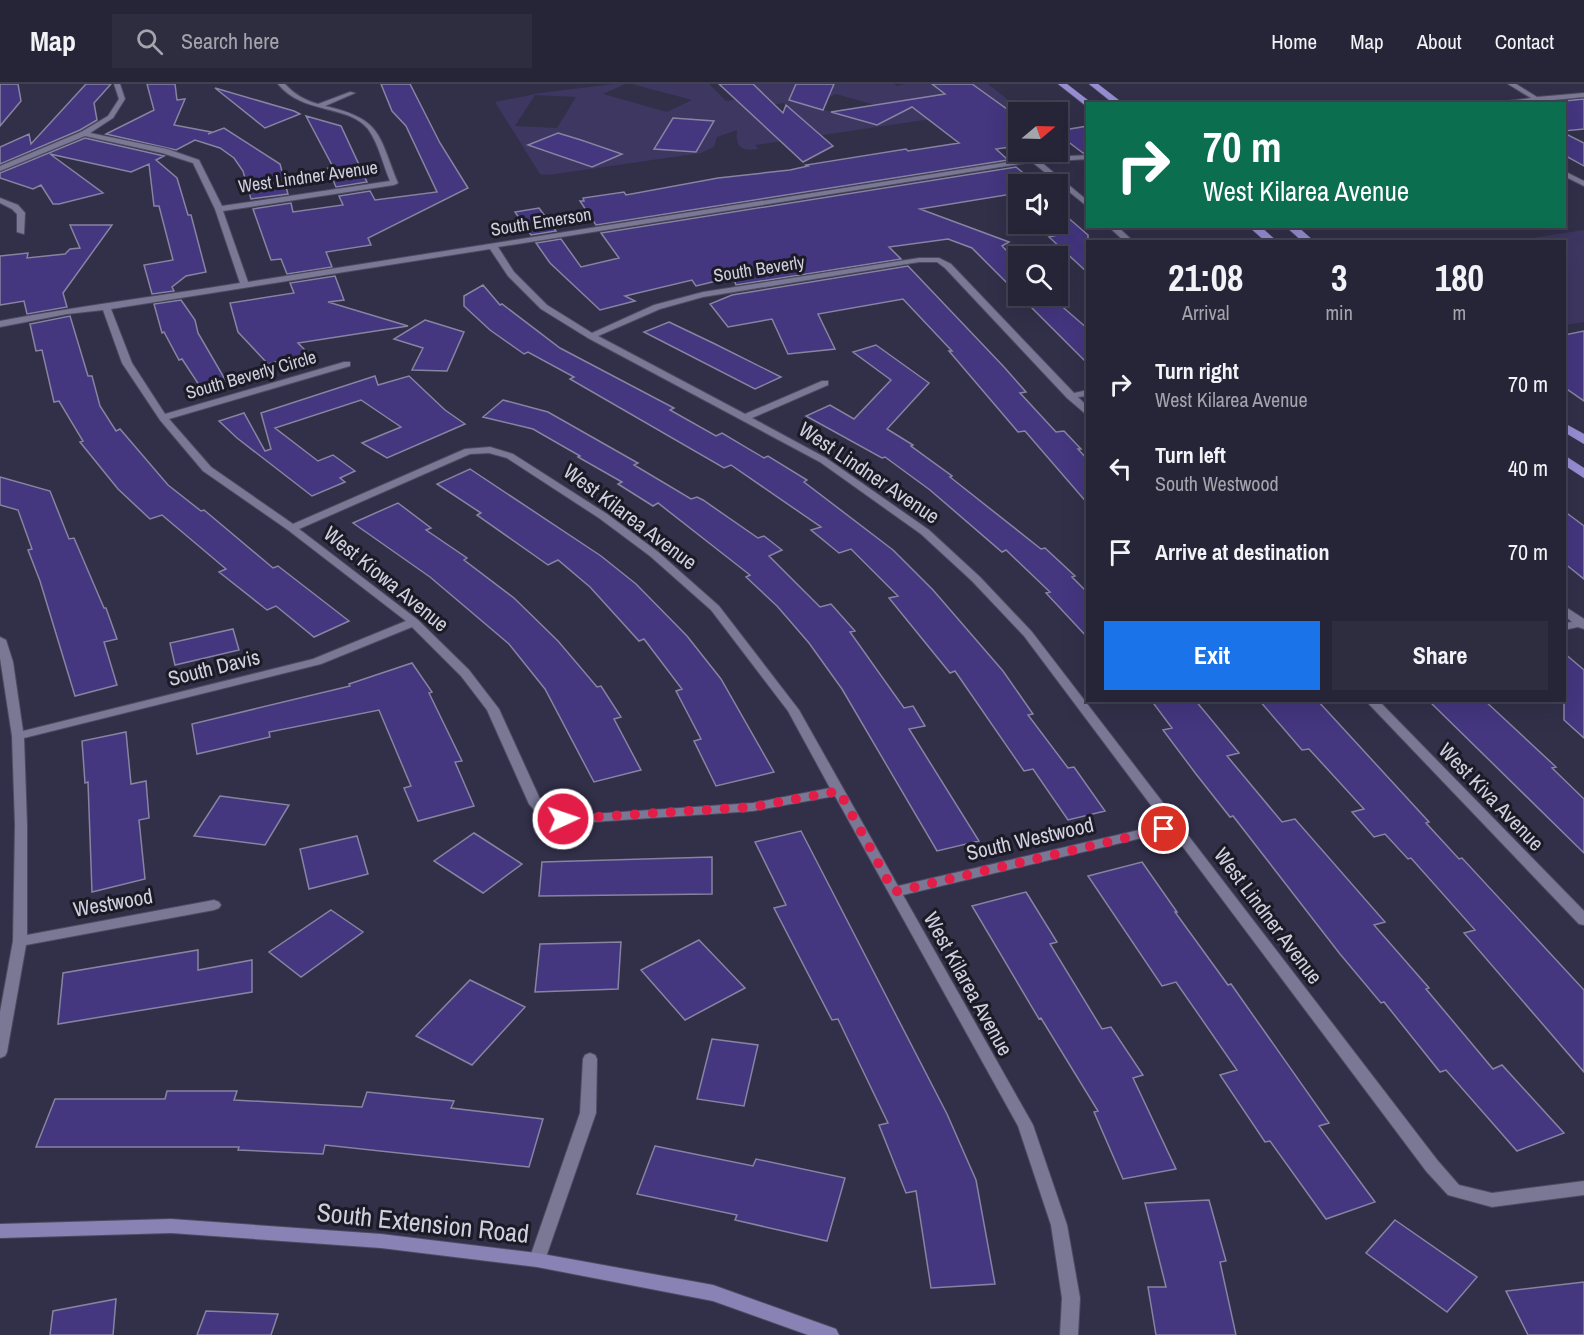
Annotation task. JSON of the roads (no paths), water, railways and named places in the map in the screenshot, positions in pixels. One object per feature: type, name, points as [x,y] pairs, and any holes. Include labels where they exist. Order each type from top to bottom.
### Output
[{"type":"main road","points":[[1062,84],[1086,102]]},
{"type":"main road","points":[[1094,84],[1117,102]]},
{"type":"main road","points":[[1255,228],[1270,240]]},
{"type":"main road","points":[[1292,228],[1308,240]]},
{"type":"main road","points":[[1566,427],[1584,440]]},
{"type":"main road","points":[[1566,460],[1584,474]]},
{"type":"street","points":[[0,169],[84,134],[111,117],[122,99],[117,84]]},
{"type":"street","name":"West Lindner Avenue","points":[[219,208],[394,183],[370,127],[350,115],[294,96],[281,84]]},
{"type":"street","points":[[1511,84],[1534,97]]},
{"type":"street","points":[[318,106],[352,93]]},
{"type":"street","points":[[1500,102],[1534,97],[1584,95]]},
{"type":"street","points":[[84,134],[164,151],[196,162],[219,208],[244,283]]},
{"type":"street","name":"South Emerson","points":[[1068,158],[1086,157]]},
{"type":"street","name":"South Emerson","points":[[0,324],[67,310],[106,307],[244,283],[1021,162]]},
{"type":"street","points":[[1036,162],[1086,203]]},
{"type":"street","points":[[1566,174],[1584,184]]},
{"type":"street","points":[[0,200],[15,207],[21,213],[21,232]]},
{"type":"street","points":[[1114,228],[1128,240]]},
{"type":"street","name":"West Lindner Avenue","points":[[492,245],[511,274],[544,307],[591,336],[747,417],[823,460],[925,532],[976,579],[1028,634],[1432,1166],[1454,1190],[1492,1200],[1584,1188]]},
{"type":"street","name":"South Beverly","points":[[591,336],[657,307],[703,295],[919,260],[939,260],[948,266],[1070,396]]},
{"type":"street","name":"West Kiowa Avenue","points":[[106,307],[127,363],[163,418],[207,469],[292,528],[414,622],[465,673],[493,709],[534,801],[546,815],[563,819],[713,811],[753,807],[839,791]]},
{"type":"street","name":"South Beverly Circle","points":[[163,418],[347,364]]},
{"type":"street","points":[[747,417],[825,383]]},
{"type":"street","points":[[1070,396],[1086,393]]},
{"type":"street","points":[[1070,396],[1086,412]]},
{"type":"street","name":"West Kilarea Avenue","points":[[292,528],[468,451],[490,450],[510,456],[603,516],[654,554],[715,608],[794,710],[1025,1125],[1059,1225],[1071,1298],[1070,1335]]},
{"type":"street","points":[[1566,611],[1583,624]]},
{"type":"street","name":"South Davis","points":[[18,736],[317,662],[414,622]]},
{"type":"street","points":[[1566,627],[1583,624]]},
{"type":"street","points":[[0,640],[7,662],[18,736],[20,941],[0,1052]]},
{"type":"street","name":"West Kiva Avenue","points":[[1373,702],[1584,920]]},
{"type":"street","name":"South Westwood","points":[[894,892],[1175,826]]},
{"type":"street","name":"Westwood","points":[[20,941],[214,905]]},
{"type":"street","points":[[537,1260],[588,1113],[590,1059]]},
{"type":"street","name":"South Extension Road","points":[[0,1231],[171,1226],[381,1241],[537,1260],[713,1293],[830,1335]]}]
